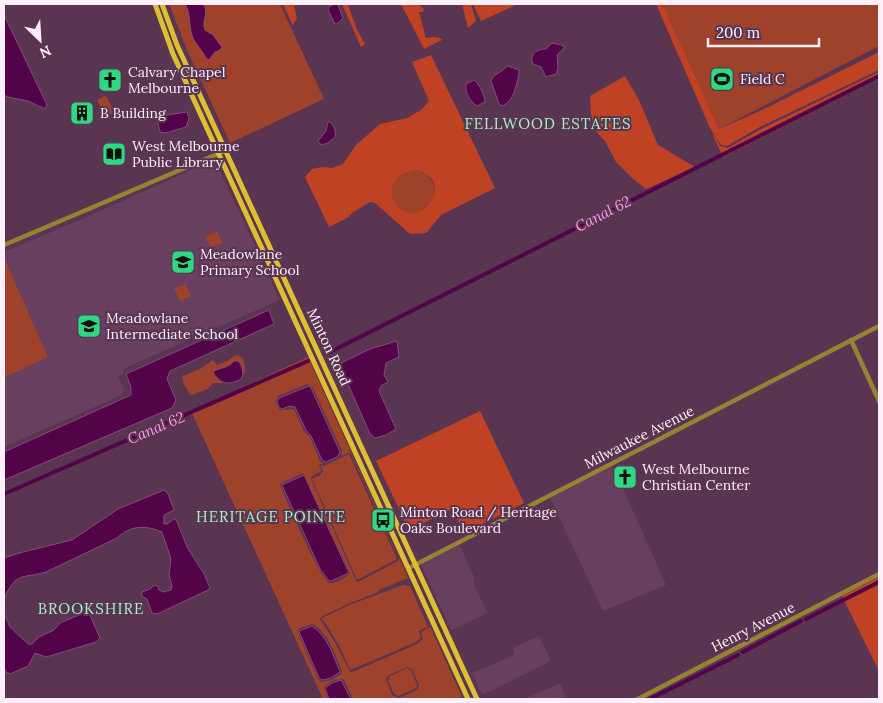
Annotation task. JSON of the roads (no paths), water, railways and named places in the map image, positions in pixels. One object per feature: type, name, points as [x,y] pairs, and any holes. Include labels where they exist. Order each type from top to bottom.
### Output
[{"type":"main road","name":"Minton Road","points":[[155,4],[173,54],[468,699]]},
{"type":"main road","name":"Minton Road","points":[[162,4],[177,45],[477,699]]},
{"type":"main road","points":[[168,41],[177,45],[173,54]]},
{"type":"street","points":[[4,245],[226,150]]},
{"type":"street","name":"Milwaukee Avenue","points":[[409,568],[879,326]]},
{"type":"street","points":[[851,340],[879,401]]},
{"type":"street","name":"Henry Avenue","points":[[638,699],[879,574]]},
{"type":"waterway","name":"Canal 62","points":[[328,353],[879,76]]},
{"type":"waterway","name":"Canal 62","points":[[4,494],[308,361]]},
{"type":"waterway","points":[[806,619],[879,582]]},
{"type":"waterway","points":[[743,652],[801,621]]},
{"type":"waterway","points":[[650,699],[738,655]]},
{"type":"place","name":"Field C","points":[[722,79]]},
{"type":"place","name":"Calvary Chapel Melbourne","points":[[110,80]]},
{"type":"place","name":"B Building","points":[[82,113]]},
{"type":"place","name":"West Melbourne Public Library","points":[[114,154]]},
{"type":"place","name":"Meadowlane Primary School","points":[[183,262]]},
{"type":"place","name":"Meadowlane Intermediate School","points":[[89,326]]},
{"type":"place","name":"West Melbourne Christian Center","points":[[625,477]]},
{"type":"place","name":"Minton Road / Heritage Oaks Boulevard","points":[[383,520]]},
{"type":"district","name":"FELLWOOD ESTATES","points":[[548,124]]},
{"type":"district","name":"HERITAGE POINTE","points":[[271,517]]},
{"type":"district","name":"BROOKSHIRE","points":[[91,609]]}]
